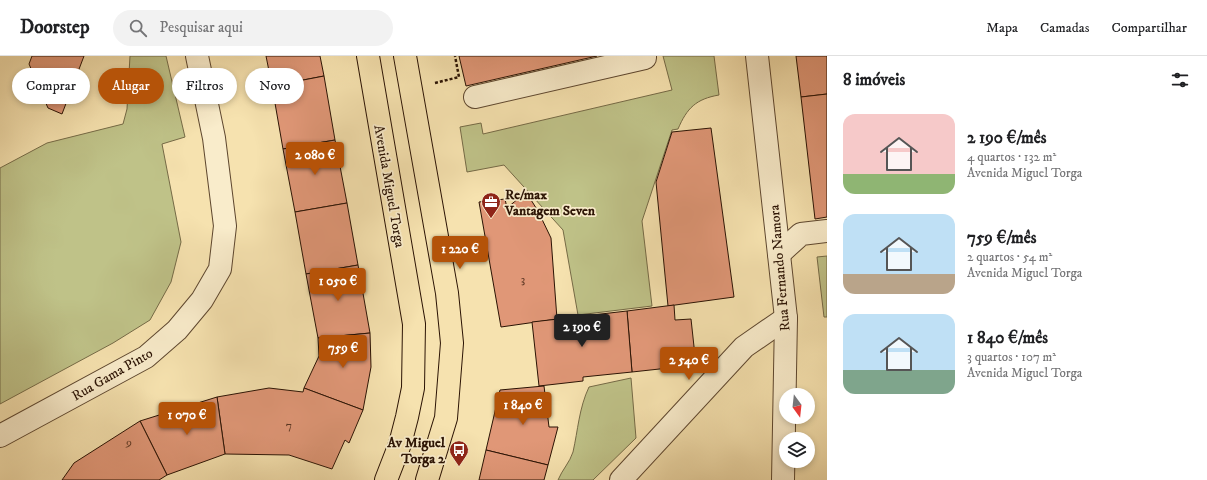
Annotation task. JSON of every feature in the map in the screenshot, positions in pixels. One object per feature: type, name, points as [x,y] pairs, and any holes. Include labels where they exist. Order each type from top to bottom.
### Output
[{"type":"main road","name":"Avenida Miguel Torga","points":[[368,56],[414,324],[413,388],[400,444],[386,480]]},
{"type":"main road","points":[[405,56],[447,293],[452,343],[446,418],[426,480]]},
{"type":"street","name":"Rua Gama Pinto","points":[[0,436],[146,357],[177,330],[202,300],[220,269],[225,226],[214,138],[197,56]]},
{"type":"street","points":[[475,97],[645,58],[644,56]]},
{"type":"street","name":"Rua Fernando Namora","points":[[756,56],[786,318],[783,480]]},
{"type":"street","points":[[779,254],[801,234],[827,231]]},
{"type":"street","points":[[621,480],[744,346],[786,318]]},
{"type":"path","points":[[435,84],[459,78],[455,56]]},
{"type":"green space","points":[[130,56],[166,56],[172,82],[172,104],[177,104],[185,137],[162,144],[181,242],[171,282],[150,320],[113,343],[0,404],[0,168],[47,143],[123,124],[127,104],[164,104],[164,68],[129,68]]},
{"type":"green space","points":[[663,56],[714,56],[719,95],[698,102],[685,115],[678,129],[672,130],[642,221],[652,306],[578,315],[563,230],[504,165],[467,172],[460,127],[481,123],[483,134],[672,90]]},
{"type":"green space","points":[[827,256],[827,317],[824,317],[817,257]]},
{"type":"green space","points":[[631,378],[636,438],[593,480],[558,480],[573,452],[581,411],[589,387]]},
{"type":"building","points":[[32,56],[84,56],[79,68],[31,68],[29,64]]},
{"type":"building","points":[[266,56],[320,56],[324,76],[304,80],[304,68],[268,68]]},
{"type":"building","points":[[459,56],[597,56],[466,86]]},
{"type":"building","points":[[796,56],[827,56],[827,94],[801,97]]},
{"type":"building","points":[[324,76],[335,140],[283,149],[275,104],[304,104],[304,80]]},
{"type":"building","points":[[827,94],[827,217],[815,219],[801,97]]},
{"type":"building","points":[[46,104],[66,104],[62,114],[48,108]]},
{"type":"building","points":[[711,128],[734,297],[668,306],[656,182],[672,132]]},
{"type":"building","points":[[335,140],[347,203],[295,212],[283,149]]},
{"type":"building","points":[[526,192],[538,211],[551,238],[557,319],[501,327],[479,202],[505,199],[507,208]]},
{"type":"building","points":[[347,203],[358,265],[306,274],[295,212]]},
{"type":"building","points":[[358,265],[370,333],[318,338],[306,274]]},
{"type":"building","points":[[674,305],[675,320],[691,319],[696,365],[632,372],[627,311]]},
{"type":"building","points":[[627,311],[632,372],[583,377],[583,381],[539,386],[532,322]]},
{"type":"building","points":[[370,333],[371,367],[363,410],[304,388],[319,356],[318,338]]},
{"type":"building","points":[[544,386],[549,427],[558,427],[548,465],[486,450],[500,390]]},
{"type":"building","points":[[269,388],[303,392],[304,388],[363,410],[349,443],[345,440],[332,469],[289,455],[225,454],[217,397]]},
{"type":"building","points":[[217,397],[225,454],[167,475],[140,421]]},
{"type":"building","points":[[140,421],[167,475],[159,480],[62,480],[74,463]]},
{"type":"building","points":[[486,450],[548,465],[544,480],[479,480]]},
{"type":"place","name":"Re/max Vantagem Seven","points":[[491,219]]},
{"type":"place","name":"Av Miguel Torga 2","points":[[459,467]]}]
